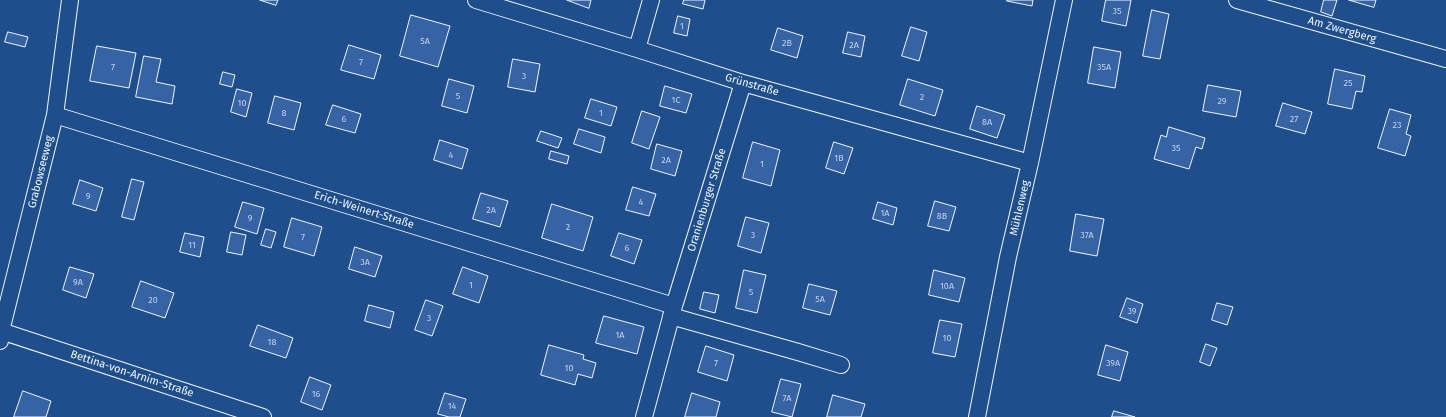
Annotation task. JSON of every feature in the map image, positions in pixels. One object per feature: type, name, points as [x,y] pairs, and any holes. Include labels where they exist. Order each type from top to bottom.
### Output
[{"type":"street","name":"Grabowseeweg","points":[[0,336],[55,115],[70,0]]},
{"type":"street","name":"Grünstraße","points":[[476,0],[743,83],[1030,162]]},
{"type":"street","points":[[637,49],[652,0]]},
{"type":"street","name":"Mühlenweg","points":[[977,417],[1008,257],[1030,162],[1064,0]]},
{"type":"street","name":"Am Zwergberg","points":[[1237,0],[1446,59]]},
{"type":"street","name":"Oranienburger Straße","points":[[644,417],[672,311],[743,83]]},
{"type":"street","name":"Erich-Weinert-Straße","points":[[55,115],[672,311]]},
{"type":"street","points":[[672,311],[841,365]]},
{"type":"street","name":"Bettina-von-Arnim-Straße","points":[[0,336],[263,417]]},
{"type":"building","points":[[260,0],[278,0],[276,5]]},
{"type":"building","points":[[567,0],[591,0],[589,8]]},
{"type":"building","points":[[684,0],[705,0],[703,9],[683,4]]},
{"type":"building","points":[[1007,0],[1033,0],[1032,6]]},
{"type":"building","points":[[1106,0],[1131,0],[1126,26],[1102,21]]},
{"type":"building","points":[[1324,0],[1337,0],[1332,16],[1321,12]]},
{"type":"building","points":[[1349,0],[1376,0],[1374,7]]},
{"type":"building","points":[[1152,10],[1169,14],[1160,59],[1143,56]]},
{"type":"building","points":[[411,15],[450,26],[438,67],[400,56]]},
{"type":"building","points":[[678,16],[690,19],[687,36],[674,33]]},
{"type":"building","points":[[911,27],[927,32],[919,61],[902,56]]},
{"type":"building","points":[[778,28],[803,36],[797,58],[771,50]]},
{"type":"building","points":[[8,32],[28,37],[25,47],[5,42]]},
{"type":"building","points":[[848,32],[865,36],[861,57],[843,53]]},
{"type":"building","points":[[349,45],[381,55],[374,79],[341,70]]},
{"type":"building","points":[[97,46],[136,53],[129,88],[90,81]]},
{"type":"building","points":[[1094,47],[1121,52],[1115,88],[1088,83]]},
{"type":"building","points":[[144,56],[161,59],[156,82],[175,86],[172,104],[136,97]]},
{"type":"building","points":[[513,59],[540,64],[535,92],[508,87]]},
{"type":"building","points":[[1335,69],[1365,76],[1362,92],[1356,91],[1352,109],[1328,104]]},
{"type":"building","points":[[223,72],[235,75],[232,87],[220,84]]},
{"type":"building","points":[[449,79],[474,86],[467,113],[442,106]]},
{"type":"building","points":[[908,79],[943,90],[935,116],[900,105]]},
{"type":"building","points":[[1208,85],[1241,91],[1236,117],[1203,111]]},
{"type":"building","points":[[665,86],[692,94],[686,113],[660,106]]},
{"type":"building","points":[[237,89],[252,93],[246,117],[231,112]]},
{"type":"building","points":[[275,96],[301,103],[294,130],[268,123]]},
{"type":"building","points":[[591,99],[617,107],[611,126],[585,118]]},
{"type":"building","points":[[1283,103],[1312,112],[1305,134],[1276,126]]},
{"type":"building","points":[[333,105],[361,114],[355,133],[326,125]]},
{"type":"building","points":[[977,106],[1005,115],[997,138],[970,129]]},
{"type":"building","points":[[1390,109],[1411,115],[1406,134],[1411,136],[1405,156],[1378,148]]},
{"type":"building","points":[[642,111],[660,117],[649,149],[632,143]]},
{"type":"building","points":[[1169,127],[1205,138],[1202,149],[1196,147],[1189,169],[1154,159],[1161,135],[1166,137]]},
{"type":"building","points":[[579,129],[605,137],[601,153],[574,144]]},
{"type":"building","points":[[541,131],[562,138],[558,148],[537,141]]},
{"type":"building","points":[[440,140],[468,149],[462,169],[434,160]]},
{"type":"building","points":[[753,142],[780,150],[771,186],[743,178]]},
{"type":"building","points":[[834,142],[853,148],[844,174],[826,168]]},
{"type":"building","points":[[657,144],[682,151],[675,176],[651,169]]},
{"type":"building","points":[[551,151],[569,156],[567,164],[549,159]]},
{"type":"building","points":[[132,179],[144,182],[134,220],[122,217]]},
{"type":"building","points":[[80,180],[103,188],[96,211],[73,204]]},
{"type":"building","points":[[633,187],[656,194],[649,216],[626,210]]},
{"type":"building","points":[[481,193],[508,201],[500,227],[473,219]]},
{"type":"building","points":[[935,201],[956,207],[949,231],[928,226]]},
{"type":"building","points":[[243,202],[264,208],[257,234],[235,227]]},
{"type":"building","points":[[878,202],[897,208],[893,225],[873,219]]},
{"type":"building","points":[[552,204],[593,217],[583,251],[542,238]]},
{"type":"building","points":[[1076,214],[1104,219],[1097,256],[1070,251]]},
{"type":"building","points":[[746,217],[769,223],[761,253],[738,246]]},
{"type":"building","points":[[292,218],[322,227],[314,256],[284,247]]},
{"type":"building","points":[[266,229],[276,232],[271,248],[261,245]]},
{"type":"building","points":[[231,232],[246,235],[242,255],[227,252]]},
{"type":"building","points":[[185,233],[204,237],[200,257],[180,252]]},
{"type":"building","points":[[619,233],[642,240],[634,264],[611,256]]},
{"type":"building","points":[[355,247],[382,256],[375,277],[349,269]]},
{"type":"building","points":[[70,267],[94,274],[86,298],[63,290]]},
{"type":"building","points":[[463,267],[488,276],[479,303],[453,294]]},
{"type":"building","points":[[744,270],[766,275],[757,313],[736,308]]},
{"type":"building","points":[[934,270],[965,278],[959,302],[929,295]]},
{"type":"building","points":[[141,281],[174,293],[165,318],[132,307]]},
{"type":"building","points":[[809,284],[837,291],[830,315],[803,308]]},
{"type":"building","points":[[704,292],[719,295],[715,313],[700,309]]},
{"type":"building","points":[[1127,298],[1143,304],[1137,323],[1120,317]]},
{"type":"building","points":[[426,300],[443,306],[432,336],[415,330]]},
{"type":"building","points":[[1217,303],[1233,307],[1227,325],[1212,320]]},
{"type":"building","points":[[369,305],[394,312],[390,328],[365,321]]},
{"type":"building","points":[[604,316],[644,327],[637,354],[596,343]]},
{"type":"building","points":[[940,320],[962,324],[955,357],[933,353]]},
{"type":"building","points":[[258,325],[293,338],[286,358],[250,346]]},
{"type":"building","points":[[1206,344],[1217,348],[1210,366],[1200,362]]},
{"type":"building","points":[[549,345],[584,355],[583,359],[596,363],[592,378],[578,374],[575,385],[541,375]]},
{"type":"building","points":[[1106,345],[1128,352],[1120,381],[1098,375]]},
{"type":"building","points":[[706,346],[734,355],[727,381],[698,372]]},
{"type":"building","points":[[310,377],[331,385],[322,410],[301,402]]},
{"type":"building","points":[[781,379],[801,384],[792,417],[772,412]]},
{"type":"building","points":[[23,391],[51,401],[46,417],[14,417]]},
{"type":"building","points":[[445,393],[466,399],[460,417],[449,417],[438,414]]},
{"type":"building","points":[[692,393],[720,402],[716,417],[685,417]]},
{"type":"building","points":[[833,395],[865,404],[861,417],[827,417]]},
{"type":"building","points":[[1114,411],[1135,417],[1112,417]]}]
